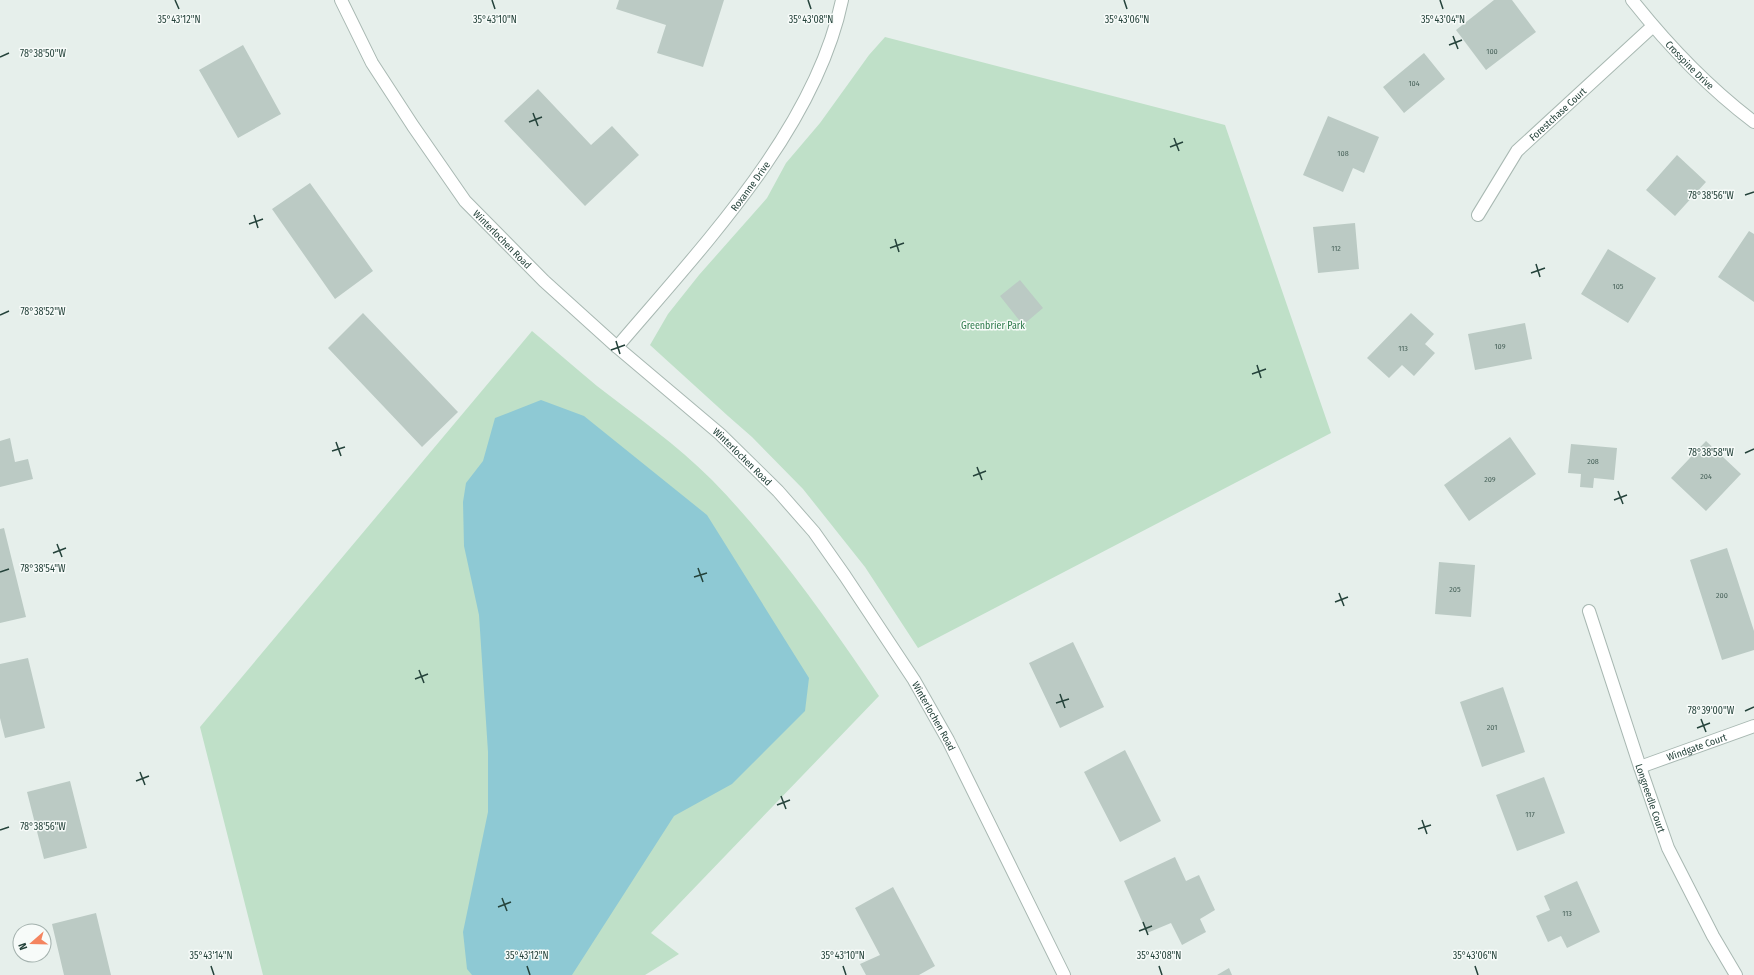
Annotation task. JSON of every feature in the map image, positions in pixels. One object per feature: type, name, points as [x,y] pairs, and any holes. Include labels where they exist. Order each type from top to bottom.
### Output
[{"type":"street","name":"Winterlochen Road","points":[[341,0],[372,63],[413,126],[465,201],[544,281],[720,434],[762,475],[814,532],[914,680],[948,740],[1064,975]]},
{"type":"street","name":"Roxanne Drive","points":[[617,346],[727,217],[778,146],[810,90],[840,13],[842,0]]},
{"type":"street","name":"Crosspine Drive","points":[[1632,0],[1653,26],[1738,110],[1754,122]]},
{"type":"street","name":"Forestchase Court","points":[[1478,215],[1517,151],[1653,26]]},
{"type":"street","name":"Longneedle Court","points":[[1588,611],[1640,767],[1672,855],[1712,936],[1736,975]]},
{"type":"street","name":"Windgate Court","points":[[1640,767],[1754,726]]},
{"type":"green space","name":"Greenbrier Park","points":[[885,37],[1225,125],[1331,433],[918,648],[865,567],[803,489],[752,437],[650,345],[668,314],[699,275],[767,198],[786,163],[820,123],[869,55]]},
{"type":"green space","points":[[532,331],[597,386],[671,443],[712,480],[780,557],[821,612],[879,696],[651,933],[679,954],[645,975],[263,975],[200,727]]},
{"type":"water","points":[[541,400],[584,416],[707,515],[809,678],[805,711],[732,784],[674,816],[572,975],[472,975],[467,969],[463,932],[488,812],[488,752],[479,615],[464,546],[463,502],[466,483],[483,461],[495,418]]},
{"type":"building","points":[[619,0],[724,0],[703,67],[657,53],[666,25],[616,9]]},
{"type":"building","points":[[1494,0],[1512,0],[1536,32],[1486,70],[1456,30]]},
{"type":"building","points":[[243,45],[281,114],[238,138],[199,70]]},
{"type":"building","points":[[1424,53],[1445,79],[1404,113],[1383,87]]},
{"type":"building","points":[[538,89],[591,145],[612,126],[639,155],[585,206],[504,121]]},
{"type":"building","points":[[1328,116],[1379,137],[1364,173],[1353,168],[1343,192],[1303,175]]},
{"type":"building","points":[[1677,155],[1706,182],[1675,216],[1646,190]]},
{"type":"building","points":[[310,183],[373,271],[335,299],[272,209]]},
{"type":"building","points":[[1355,223],[1359,269],[1318,273],[1313,227]]},
{"type":"building","points":[[1749,231],[1754,234],[1754,302],[1718,277]]},
{"type":"building","points":[[1608,249],[1656,278],[1628,323],[1581,294]]},
{"type":"building","points":[[1020,280],[1043,308],[1023,325],[1000,296]]},
{"type":"building","points":[[363,313],[458,412],[422,447],[328,348]]},
{"type":"building","points":[[1411,313],[1434,334],[1425,344],[1435,353],[1414,376],[1402,365],[1389,378],[1367,358]]},
{"type":"building","points":[[1525,323],[1532,359],[1475,370],[1468,334]]},
{"type":"building","points":[[1510,437],[1536,474],[1469,521],[1444,485]]},
{"type":"building","points":[[10,438],[15,462],[28,459],[33,479],[0,487],[0,441]]},
{"type":"building","points":[[1706,441],[1741,474],[1706,511],[1671,478]]},
{"type":"building","points":[[1571,444],[1617,448],[1614,480],[1594,478],[1593,488],[1580,487],[1581,474],[1568,473]]},
{"type":"building","points":[[4,528],[26,617],[0,623],[0,529]]},
{"type":"building","points":[[1727,548],[1754,631],[1754,650],[1722,660],[1690,560]]},
{"type":"building","points":[[1439,562],[1475,565],[1471,617],[1435,614]]},
{"type":"building","points":[[1073,642],[1104,707],[1060,728],[1029,663]]},
{"type":"building","points":[[28,658],[45,728],[5,738],[0,718],[0,664]]},
{"type":"building","points":[[1503,687],[1525,752],[1482,767],[1460,702]]},
{"type":"building","points":[[1125,750],[1161,821],[1120,842],[1084,772]]},
{"type":"building","points":[[1544,777],[1565,833],[1517,851],[1496,795]]},
{"type":"building","points":[[70,781],[87,848],[44,859],[27,792]]},
{"type":"building","points":[[1175,857],[1186,881],[1199,875],[1215,910],[1200,919],[1206,932],[1182,945],[1171,923],[1147,933],[1124,881]]},
{"type":"building","points":[[1577,881],[1600,932],[1567,948],[1561,936],[1548,942],[1536,916],[1550,910],[1544,896]]},
{"type":"building","points":[[893,887],[935,966],[919,975],[866,975],[860,964],[880,955],[855,908]]},
{"type":"building","points":[[96,913],[111,975],[64,975],[52,924]]},
{"type":"building","points":[[1229,968],[1232,975],[1217,975]]}]
